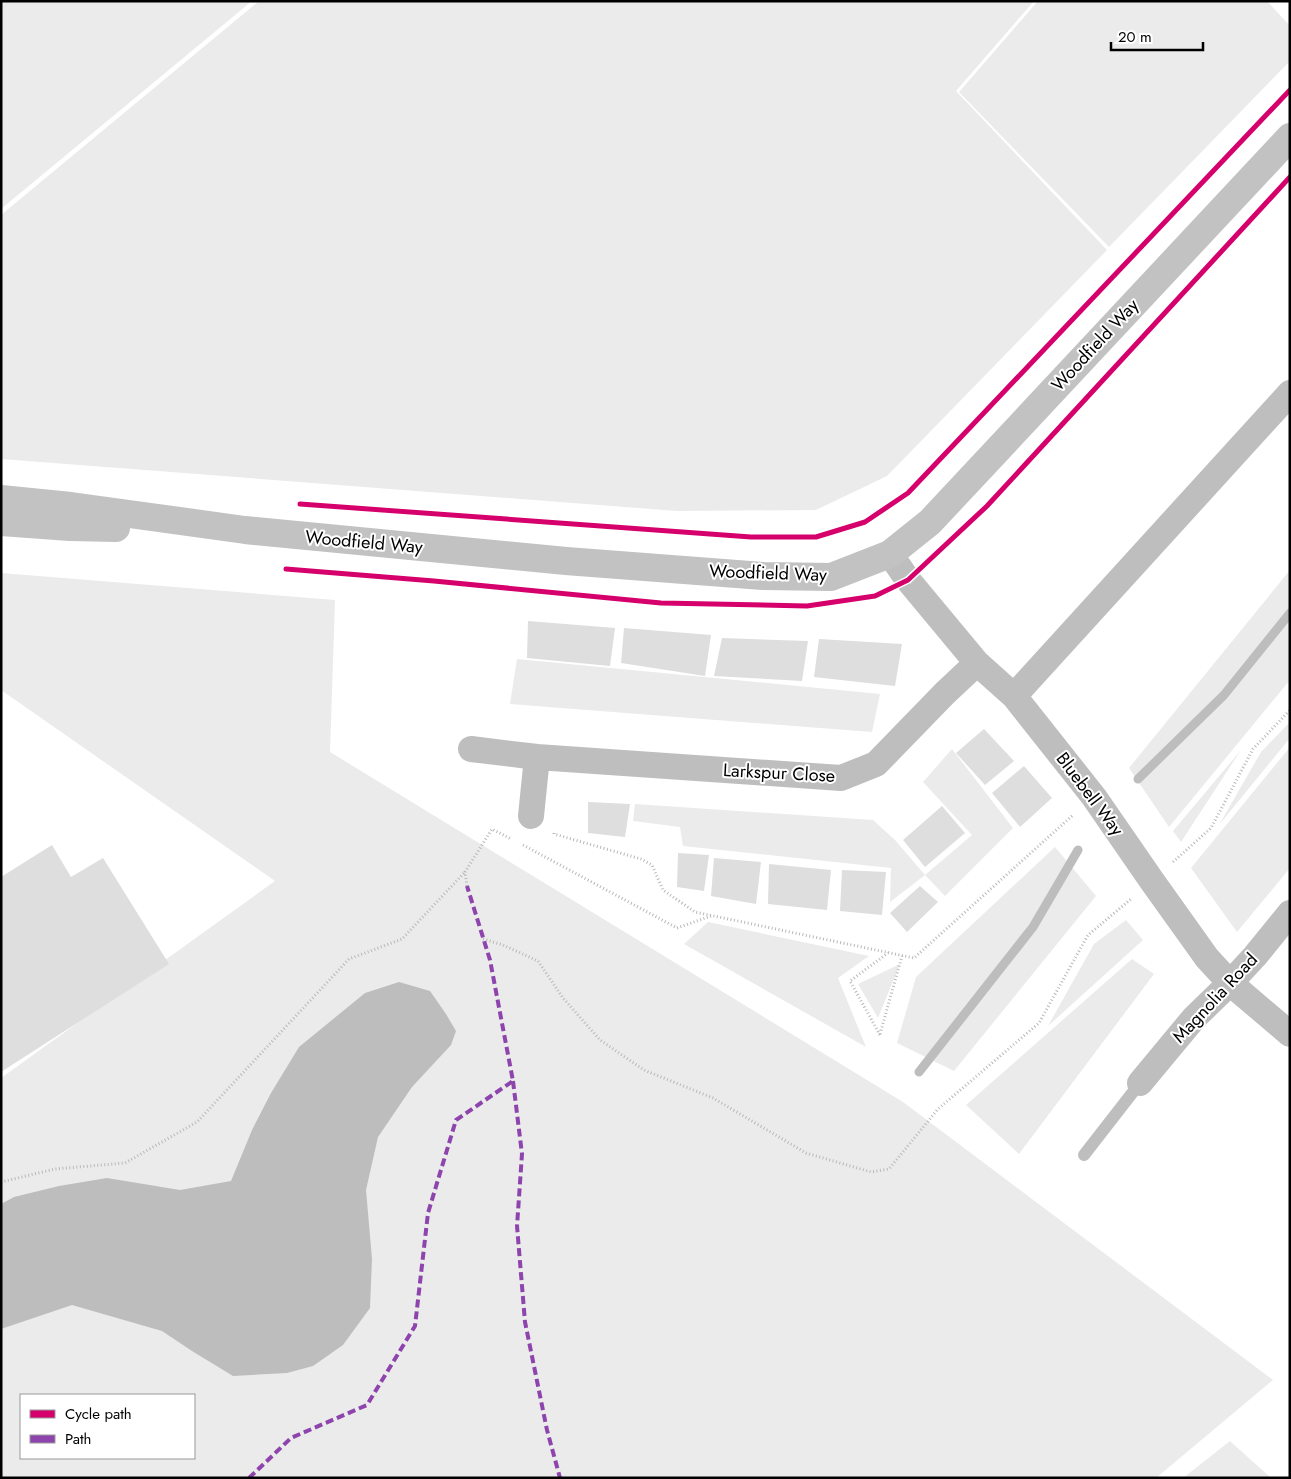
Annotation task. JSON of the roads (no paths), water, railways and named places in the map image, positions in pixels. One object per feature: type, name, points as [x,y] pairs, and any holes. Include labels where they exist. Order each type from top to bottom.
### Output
[{"type":"street","name":"Woodfield Way","points":[[1,499],[71,506],[245,530],[566,561],[763,576],[831,576],[890,554],[930,522],[1290,137]]},
{"type":"street","points":[[1014,696],[1290,393]]},
{"type":"street","name":"Woodfield Way","points":[[1,522],[70,527],[245,530]]},
{"type":"street","name":"Bluebell Way","points":[[890,554],[908,580],[977,663],[1014,696],[1094,797],[1207,958],[1230,983],[1290,1034]]},
{"type":"street","name":"Larkspur Close","points":[[471,749],[537,757],[841,778],[876,764],[977,663]]},
{"type":"street","points":[[532,816],[537,757]]},
{"type":"street","name":"Magnolia Road","points":[[1140,1083],[1194,1018],[1255,956],[1290,913]]},
{"type":"lane","points":[[1084,1155],[1140,1083]]},
{"type":"waterway","points":[[1138,779],[1224,695],[1290,613]]},
{"type":"waterway","points":[[919,1072],[1033,927],[1078,850]]}]
